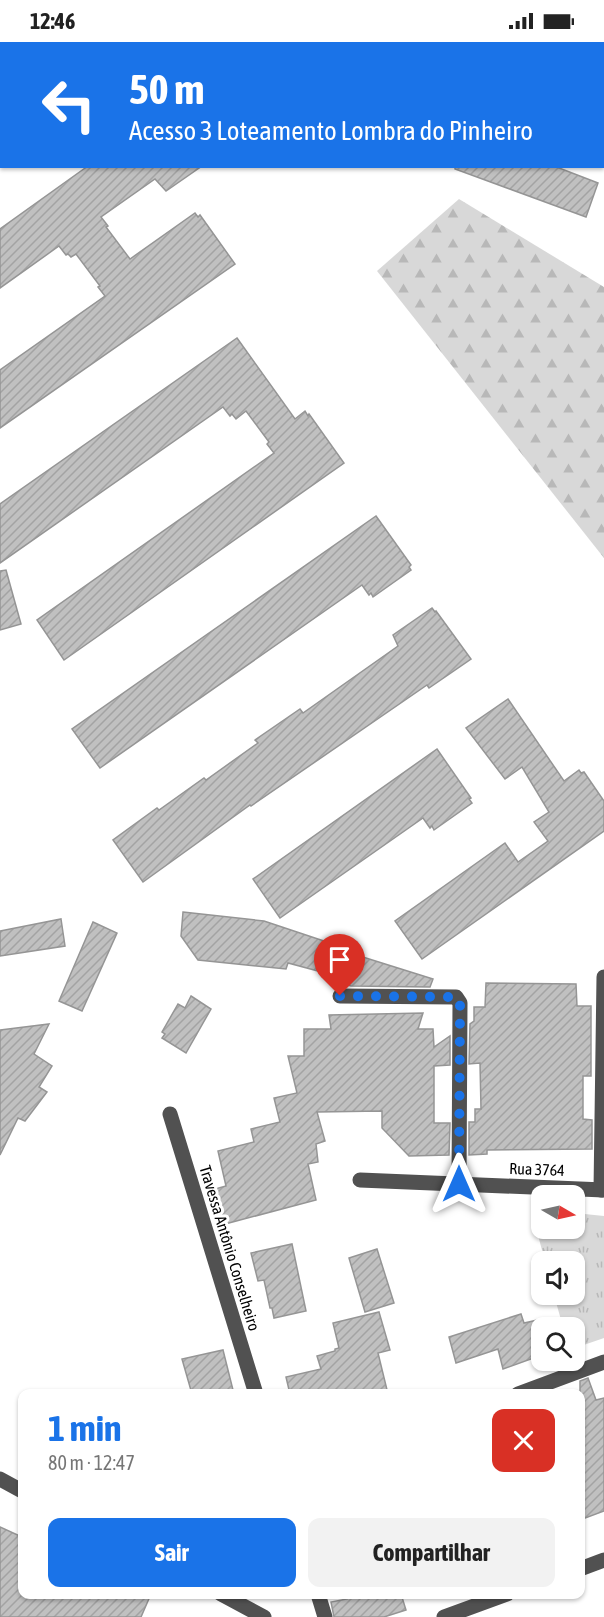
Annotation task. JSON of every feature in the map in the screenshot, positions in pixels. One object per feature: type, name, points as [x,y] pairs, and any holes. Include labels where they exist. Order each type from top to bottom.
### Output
[{"type":"street","points":[[602,1190],[604,977]]},
{"type":"street","points":[[340,996],[456,997],[460,1003],[459,1184]]},
{"type":"street","name":"Travessa Antônio Conselheiro","points":[[170,1114],[254,1389]]},
{"type":"street","name":"Rua 3764","points":[[360,1180],[602,1190]]},
{"type":"street","points":[[531,1389],[604,1362]]},
{"type":"street","points":[[0,1479],[18,1489]]},
{"type":"street","points":[[585,1567],[604,1560]]},
{"type":"street","points":[[230,1599],[264,1617]]},
{"type":"street","points":[[320,1599],[325,1617]]},
{"type":"street","points":[[444,1617],[493,1599]]},
{"type":"green space","points":[[459,199],[604,287],[604,558],[377,271]]},
{"type":"green space","points":[[585,1214],[604,1216],[604,1338],[585,1345],[585,1317],[560,1317],[557,1305],[585,1305],[585,1251],[542,1251],[539,1239],[585,1239]]},
{"type":"building","points":[[85,168],[199,168],[166,191],[155,179],[101,217],[130,259],[195,213],[198,217],[200,215],[235,264],[0,428],[0,370],[105,296],[76,254],[71,257],[66,255],[59,246],[0,288],[0,229]]},
{"type":"building","points":[[559,168],[598,183],[586,217],[455,169]]},
{"type":"building","points":[[237,338],[295,419],[305,411],[308,416],[309,414],[344,463],[64,660],[37,620],[274,453],[267,444],[269,442],[246,411],[236,419],[232,414],[230,416],[223,407],[0,563],[0,504]]},
{"type":"building","points":[[376,516],[411,565],[409,567],[411,570],[373,597],[362,585],[100,768],[72,729]]},
{"type":"building","points":[[6,570],[21,624],[0,630],[0,571]]},
{"type":"building","points":[[432,608],[471,659],[429,688],[427,685],[250,805],[143,882],[113,840],[157,808],[159,810],[204,778],[206,780],[258,743],[255,740],[300,709],[303,713],[398,646],[393,635]]},
{"type":"building","points":[[508,699],[564,781],[579,770],[581,773],[584,772],[604,801],[604,831],[422,959],[395,921],[505,843],[518,862],[548,841],[534,822],[549,812],[522,767],[505,779],[466,728]]},
{"type":"building","points":[[437,749],[471,798],[469,799],[472,803],[434,830],[423,818],[280,918],[253,879]]},
{"type":"building","points":[[183,912],[264,921],[351,950],[350,953],[433,979],[430,987],[351,986],[328,980],[329,974],[288,963],[286,969],[198,960],[181,936]]},
{"type":"building","points":[[61,919],[65,946],[0,956],[0,931]]},
{"type":"building","points":[[93,922],[117,933],[82,1011],[59,1001]]},
{"type":"building","points":[[486,983],[576,984],[577,1006],[591,1006],[591,1076],[583,1076],[583,1119],[592,1120],[592,1149],[487,1150],[487,1154],[469,1155],[469,1122],[475,1122],[475,1109],[481,1109],[480,1063],[469,1064],[470,1024],[474,1021],[474,1007],[485,1007]]},
{"type":"building","points":[[191,996],[211,1009],[186,1053],[162,1038],[165,1034],[162,1032],[178,1004],[185,1008]]},
{"type":"building","points":[[423,1013],[418,1029],[433,1029],[434,1047],[450,1036],[450,1065],[434,1066],[434,1123],[450,1123],[449,1155],[409,1156],[382,1128],[382,1111],[317,1112],[325,1141],[316,1144],[318,1162],[308,1164],[316,1200],[225,1224],[215,1189],[226,1186],[218,1151],[254,1142],[251,1129],[280,1122],[274,1098],[297,1093],[288,1056],[304,1056],[304,1029],[331,1029],[329,1015]]},
{"type":"building","points":[[49,1024],[34,1054],[52,1066],[39,1087],[47,1092],[25,1121],[18,1118],[0,1155],[0,1030]]},
{"type":"building","points":[[292,1244],[306,1311],[274,1318],[264,1280],[258,1281],[251,1253]]},
{"type":"building","points":[[377,1249],[394,1303],[365,1312],[349,1258]]},
{"type":"building","points":[[379,1312],[390,1350],[378,1353],[387,1389],[289,1389],[286,1377],[321,1369],[317,1356],[339,1348],[333,1323]]},
{"type":"building","points":[[521,1314],[524,1323],[531,1321],[531,1359],[503,1369],[498,1349],[456,1363],[449,1337]]},
{"type":"building","points":[[223,1350],[233,1389],[191,1389],[182,1359]]},
{"type":"building","points":[[588,1378],[596,1400],[604,1398],[604,1511],[585,1518],[585,1389],[580,1389],[580,1381]]},
{"type":"building","points":[[0,1527],[18,1535],[18,1599],[149,1599],[141,1617],[0,1617]]},
{"type":"building","points":[[347,1599],[403,1599],[406,1610],[384,1617],[334,1617],[331,1602]]},
{"type":"route","points":[[340,996],[450,996],[456,997],[460,1003],[459,1184]]}]
